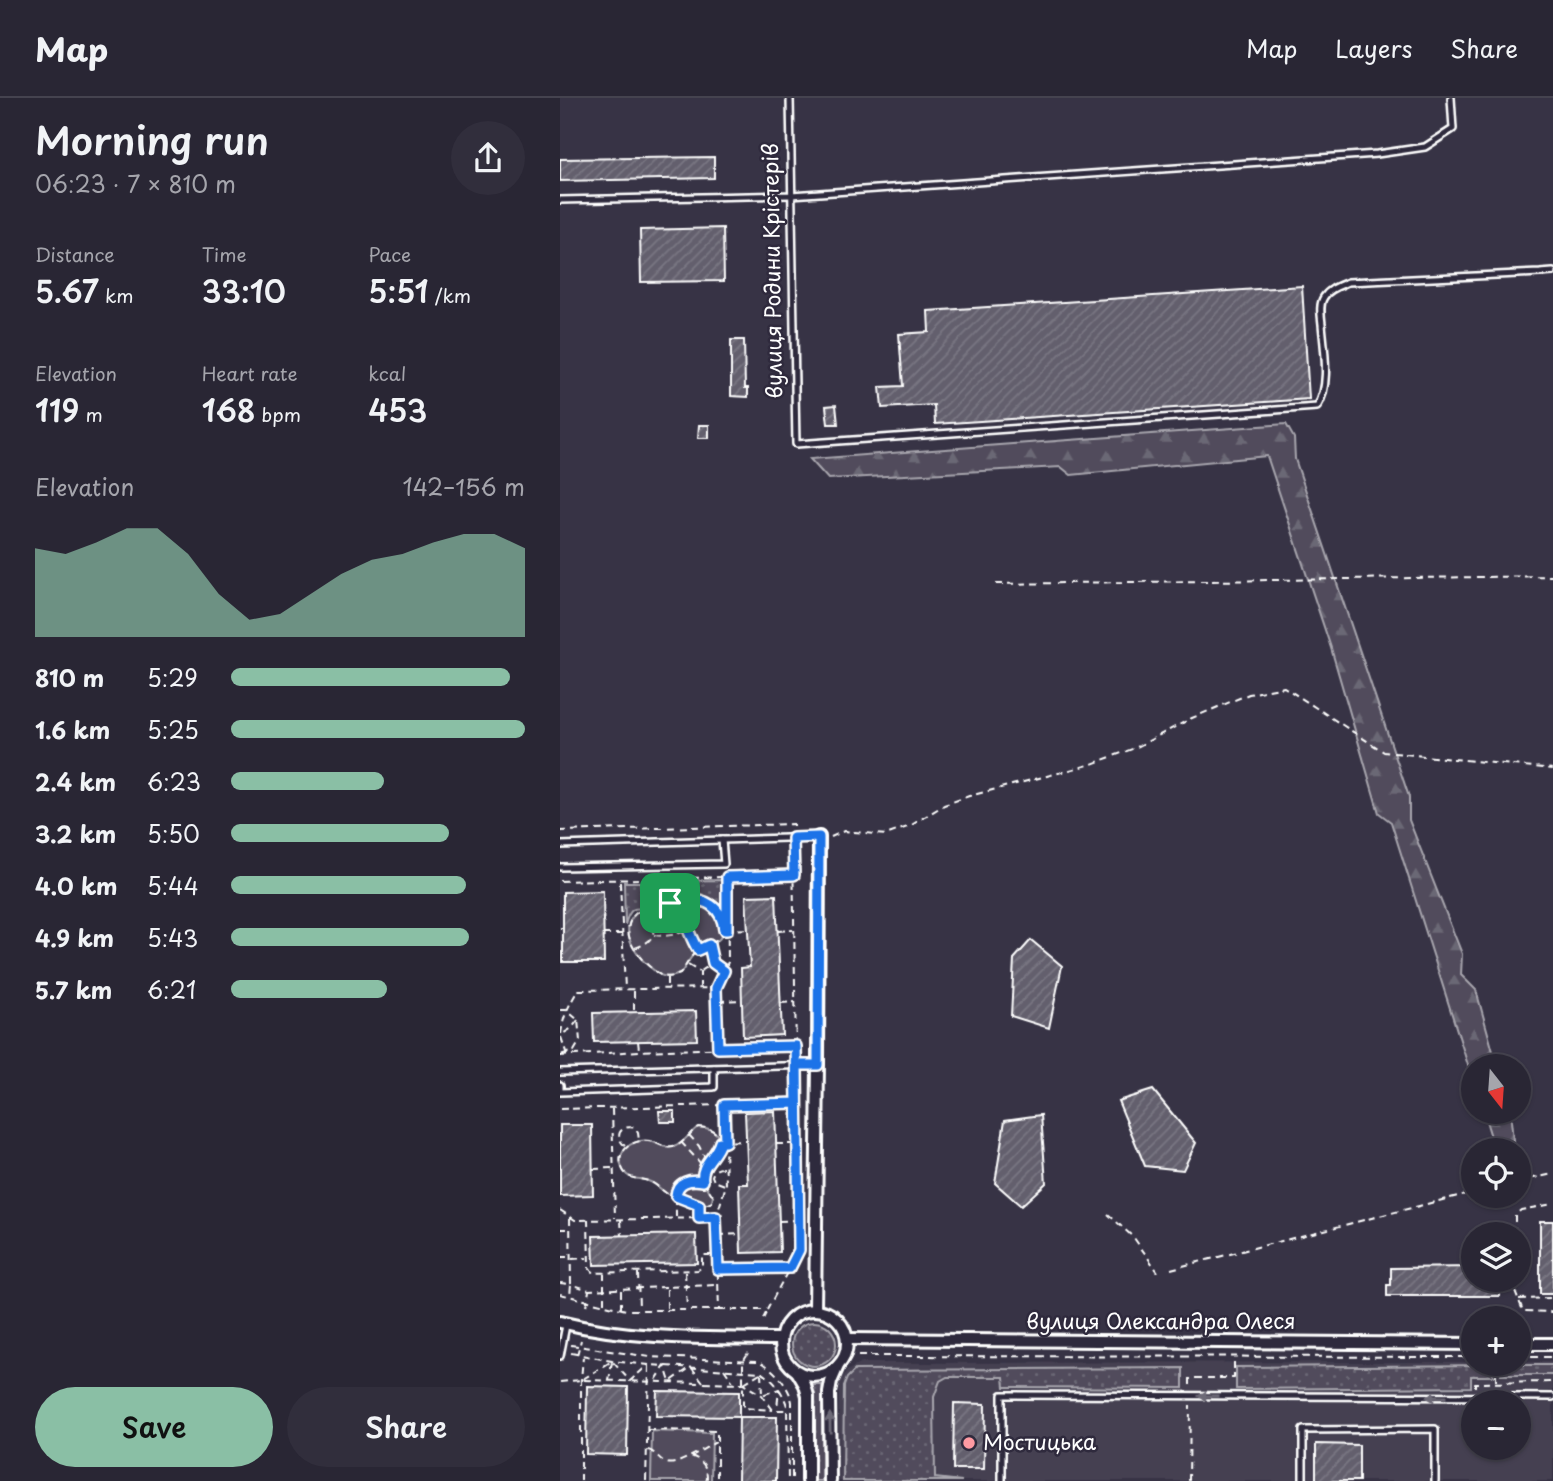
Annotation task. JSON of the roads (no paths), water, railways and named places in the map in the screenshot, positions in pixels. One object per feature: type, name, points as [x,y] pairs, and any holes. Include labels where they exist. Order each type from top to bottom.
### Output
[{"type":"street","points":[[815,1310],[819,837]]},
{"type":"street","points":[[815,1310],[834,1317],[844,1328],[847,1339],[845,1356],[834,1370],[822,1376],[807,1376],[798,1373],[784,1359],[780,1339],[791,1318],[801,1312],[815,1310]]},
{"type":"street","points":[[563,1322],[663,1337],[780,1339]]},
{"type":"street","name":"вулиця Олександра Олеся","points":[[847,1339],[1461,1343]]},
{"type":"street","points":[[1531,1344],[1553,1344]]},
{"type":"street","points":[[830,1481],[829,1393],[838,1366]]},
{"type":"street","points":[[798,1373],[808,1396],[808,1481]]},
{"type":"lane","name":"вулиця Родини Крістерів","points":[[790,98],[796,444],[1317,407],[1322,400],[1326,371],[1321,300],[1329,291],[1348,282],[1539,274],[1553,271]]},
{"type":"lane","points":[[560,200],[791,195],[1377,154],[1425,147],[1453,130],[1451,98]]},
{"type":"lane","points":[[560,845],[819,837]]},
{"type":"lane","points":[[560,867],[724,864],[722,840]]},
{"type":"lane","points":[[560,1072],[818,1065]]},
{"type":"lane","points":[[560,1085],[560,1092],[714,1087],[714,1068]]},
{"type":"lane","points":[[561,1353],[563,1322]]},
{"type":"lane","points":[[1002,1481],[1002,1395],[1553,1397]]},
{"type":"lane","points":[[1303,1481],[1303,1430],[1435,1429],[1435,1481]]},
{"type":"place","name":"Мостицька","points":[[969,1443]]}]
